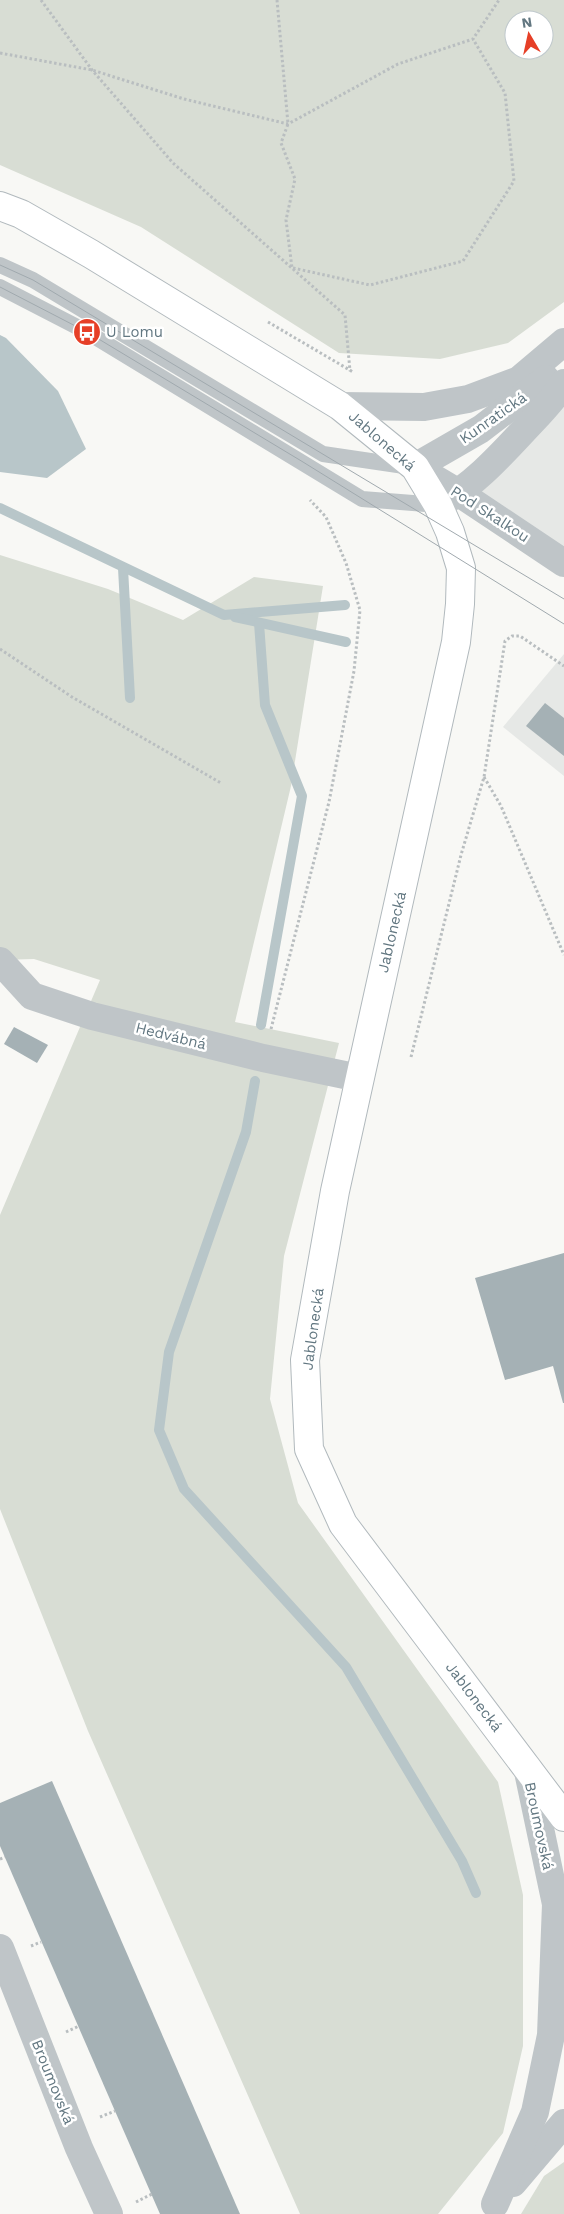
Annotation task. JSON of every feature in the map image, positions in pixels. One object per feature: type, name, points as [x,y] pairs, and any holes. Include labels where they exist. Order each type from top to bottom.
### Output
[{"type":"main road","name":"Jablonecká","points":[[0,206],[21,214],[91,254],[340,406],[415,467],[449,499],[450,532],[461,568],[456,642],[335,1191],[305,1360],[309,1449],[343,1524],[564,1816]]},
{"type":"street","name":"Kunratická","points":[[340,406],[424,407],[468,399],[520,380],[564,342]]},
{"type":"street","name":"Kunratická","points":[[415,467],[481,429],[552,374],[564,360]]},
{"type":"street","name":"Kunratická","points":[[449,499],[505,451],[557,395],[564,382]]},
{"type":"street","name":"Pod Skalkou","points":[[449,499],[564,563]]},
{"type":"street","name":"Hedvábná","points":[[0,961],[32,996],[92,1016],[263,1058],[360,1078]]},
{"type":"street","name":"Broumovská","points":[[491,2209],[535,2112],[558,2028],[556,1904],[527,1767]]},
{"type":"street","name":"Broumovská","points":[[0,1948],[79,2148],[109,2214]]},
{"type":"street","name":"Broumovská","points":[[491,2209],[564,2123]]},
{"type":"lane","points":[[0,265],[33,280],[323,454],[415,467]]},
{"type":"lane","points":[[0,287],[87,332],[362,499],[449,499]]},
{"type":"path","points":[[40,0],[92,70],[173,163],[345,315],[350,372]]},
{"type":"path","points":[[276,0],[288,124],[281,143],[295,180],[286,220],[292,268]]},
{"type":"path","points":[[0,53],[92,70],[184,99],[288,124],[398,64],[474,39],[499,0]]},
{"type":"path","points":[[292,268],[370,285],[464,261],[514,181],[505,93],[474,39]]},
{"type":"path","points":[[265,320],[350,372],[360,372]]},
{"type":"path","points":[[263,1058],[329,802],[354,671],[360,610],[346,563],[326,517],[308,498]]},
{"type":"path","points":[[411,1057],[461,855],[484,777],[505,641],[512,636],[520,636],[564,666]]},
{"type":"path","points":[[0,649],[72,697],[222,783]]},
{"type":"path","points":[[484,777],[501,806],[564,955]]},
{"type":"path","points":[[0,1859],[5,1857]]},
{"type":"shaded area","points":[[0,0],[564,0],[564,302],[508,343],[440,359],[339,353],[141,227],[0,165]]},
{"type":"shaded area","points":[[0,335],[6,338],[58,391],[86,449],[47,478],[0,472]]},
{"type":"shaded area","points":[[564,383],[564,563],[459,493]]},
{"type":"shaded area","points":[[0,555],[108,589],[183,620],[254,577],[323,586],[291,786],[235,1022],[339,1043],[284,1256],[270,1399],[298,1503],[498,1782],[523,1895],[523,2046],[503,2133],[438,2214],[300,2214],[88,1731],[0,1509],[0,1215],[100,980],[34,959],[0,960]]},
{"type":"shaded area","points":[[564,654],[564,776],[503,727]]},
{"type":"shaded area","points":[[564,2162],[564,2214],[521,2214],[544,2176]]},
{"type":"building","points":[[545,703],[564,718],[564,756],[526,726]]},
{"type":"building","points":[[14,1027],[48,1045],[37,1063],[4,1044]]},
{"type":"building","points":[[564,1253],[563,1403],[553,1366],[505,1380],[475,1278]]},
{"type":"building","points":[[52,1781],[240,2214],[160,2214],[115,2111],[0,1846],[0,1803]]},
{"type":"waterway","points":[[0,508],[224,615],[345,605]]},
{"type":"waterway","points":[[123,568],[130,698]]},
{"type":"waterway","points":[[235,617],[346,642]]},
{"type":"waterway","points":[[259,623],[265,705],[302,796],[261,1025]]},
{"type":"waterway","points":[[255,1081],[246,1132],[169,1352],[159,1430],[184,1489],[346,1667],[462,1861],[476,1893]]},
{"type":"tram line","points":[[0,265],[33,280],[564,599]]},
{"type":"tram line","points":[[0,287],[87,332],[303,462],[564,624]]},
{"type":"place","name":"U Lomu","points":[[87,332]]}]
